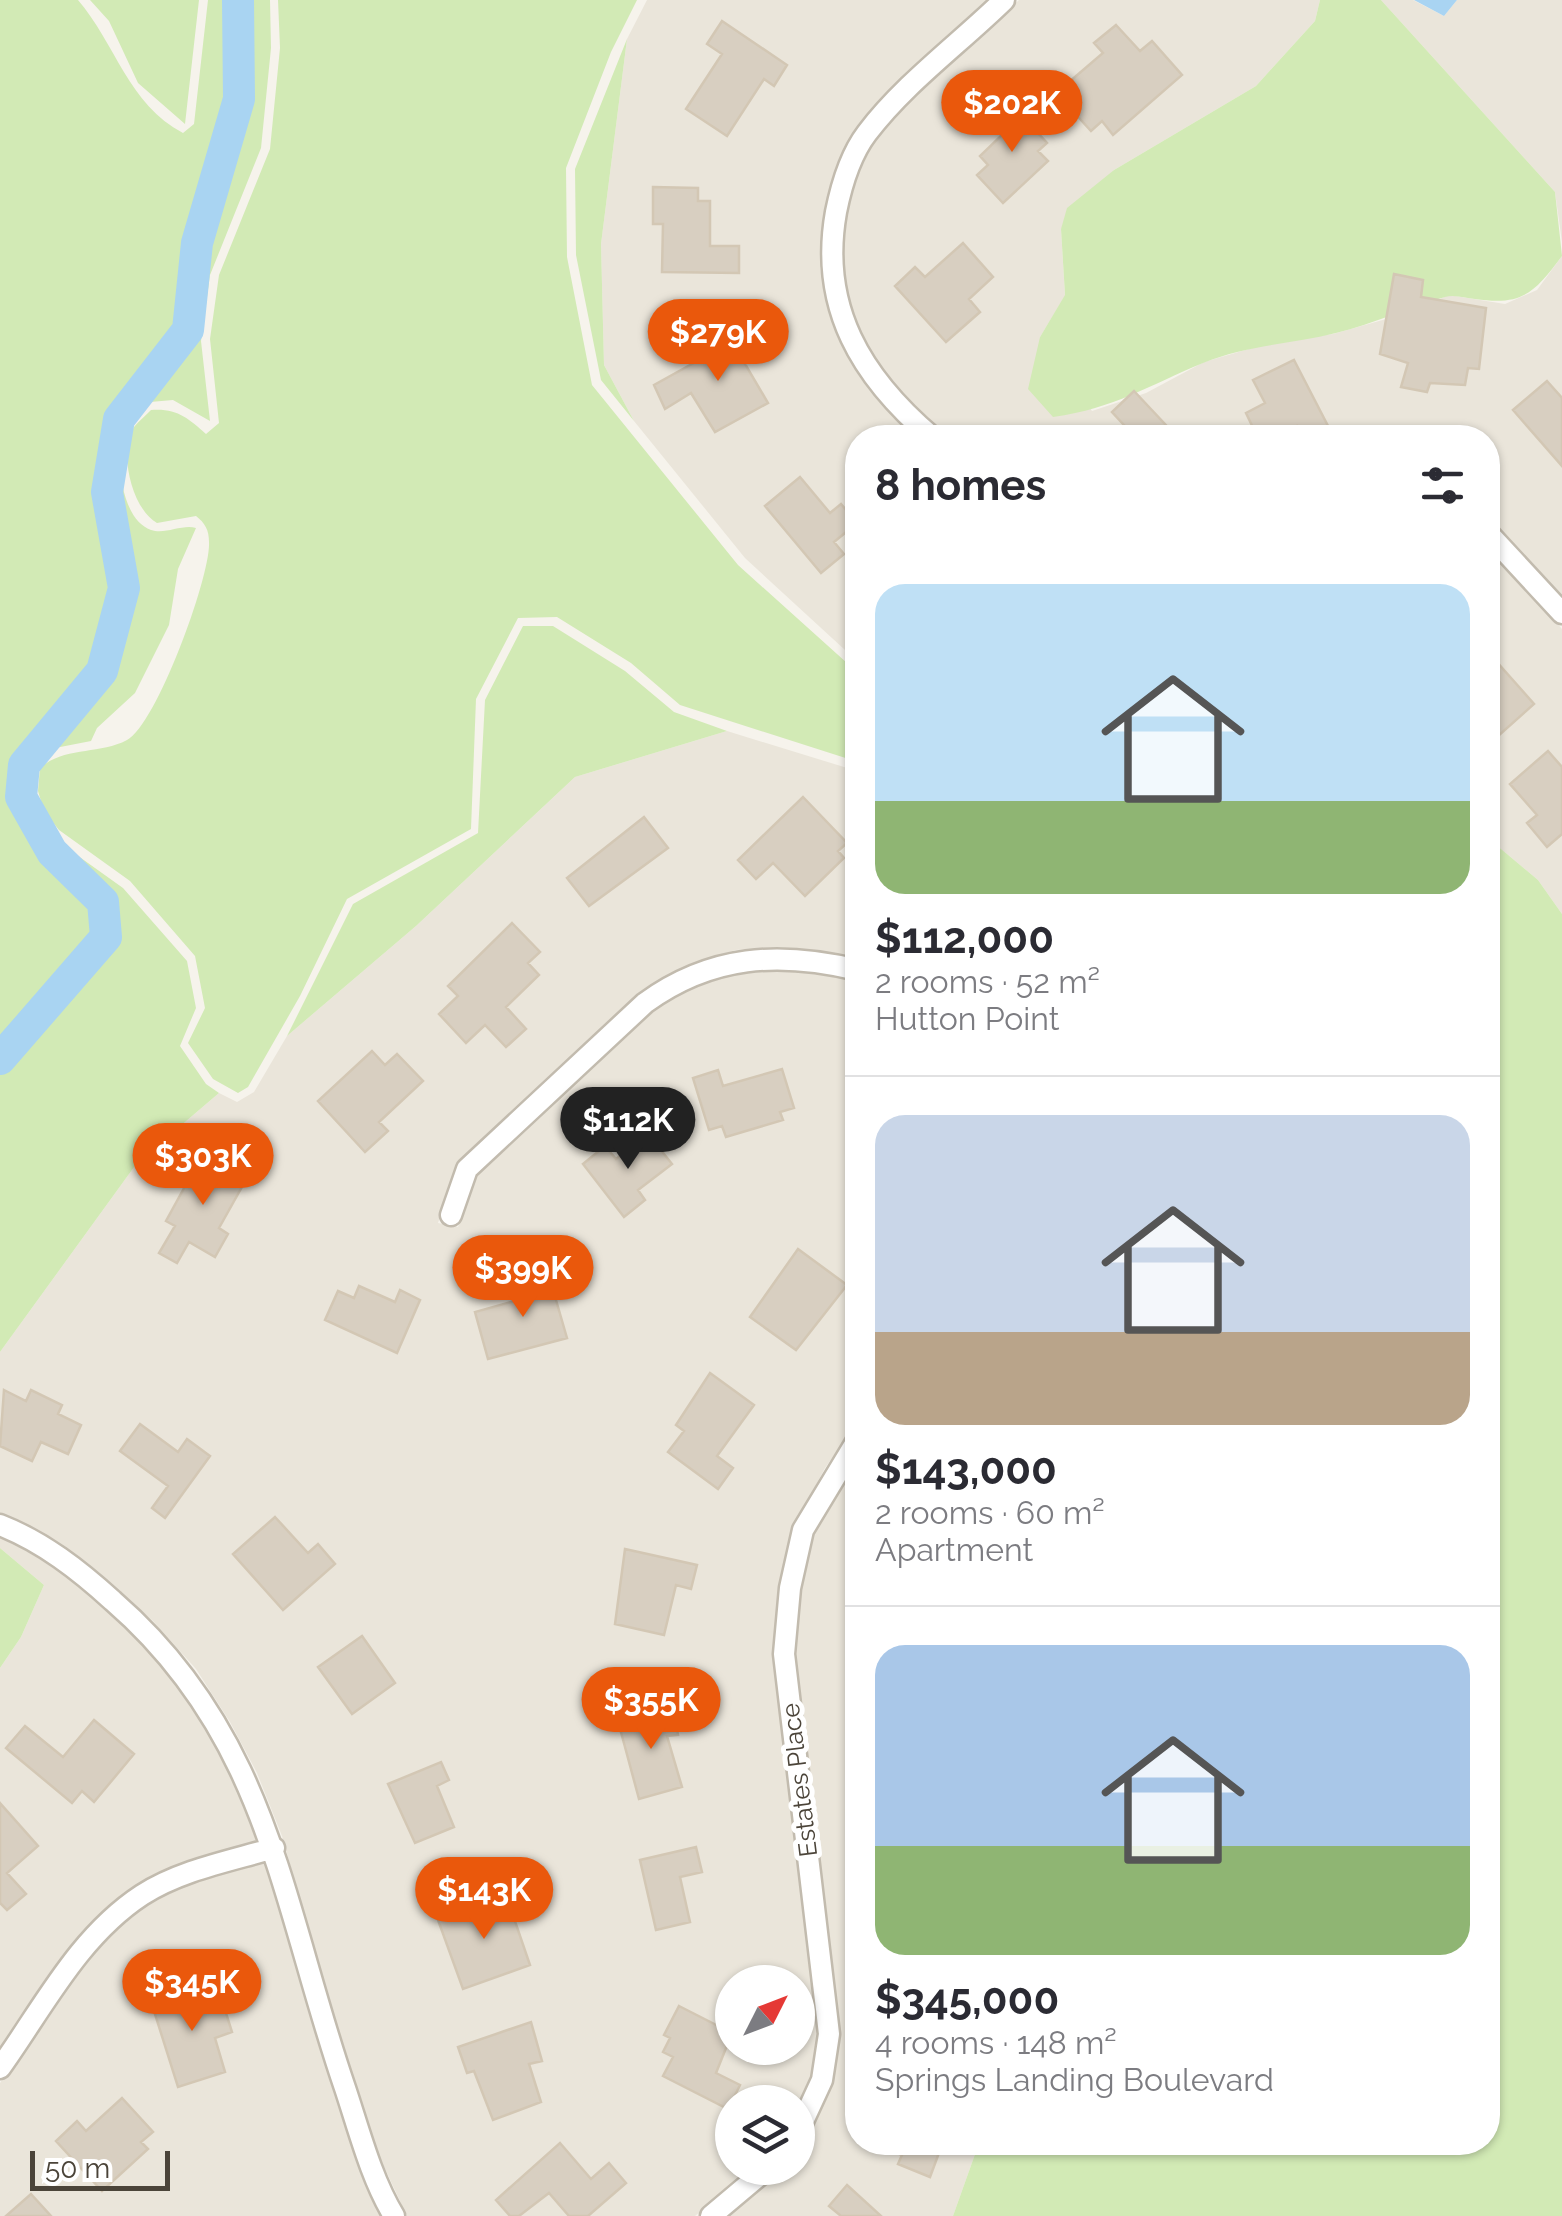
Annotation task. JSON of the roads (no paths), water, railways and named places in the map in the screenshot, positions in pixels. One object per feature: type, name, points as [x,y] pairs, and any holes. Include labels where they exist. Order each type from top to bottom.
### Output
[{"type":"street","points":[[921,425],[870,374],[841,319],[830,268],[840,192],[864,136],[1004,0]]},
{"type":"street","points":[[1500,546],[1562,613]]},
{"type":"street","points":[[451,1216],[467,1169],[645,1003],[674,982],[734,960],[766,958],[845,968]]},
{"type":"street","name":"Estates Place","points":[[815,2095],[822,2080],[828,2034],[784,1654],[790,1588],[804,1530],[845,1461]]},
{"type":"street","points":[[0,1525],[73,1565],[146,1629],[187,1675],[248,1779],[274,1848],[326,2032],[371,2163],[394,2216]]},
{"type":"street","points":[[0,2068],[72,1963],[105,1924],[144,1894],[185,1875],[274,1848]]},
{"type":"street","points":[[711,2216],[748,2185]]},
{"type":"water","points":[[1414,0],[1457,0],[1444,16]]},
{"type":"waterway","points":[[0,1059],[106,937],[103,902],[52,852],[21,797],[24,765],[102,671],[124,588],[107,492],[119,419],[188,330],[197,243],[239,99],[238,0]]}]
